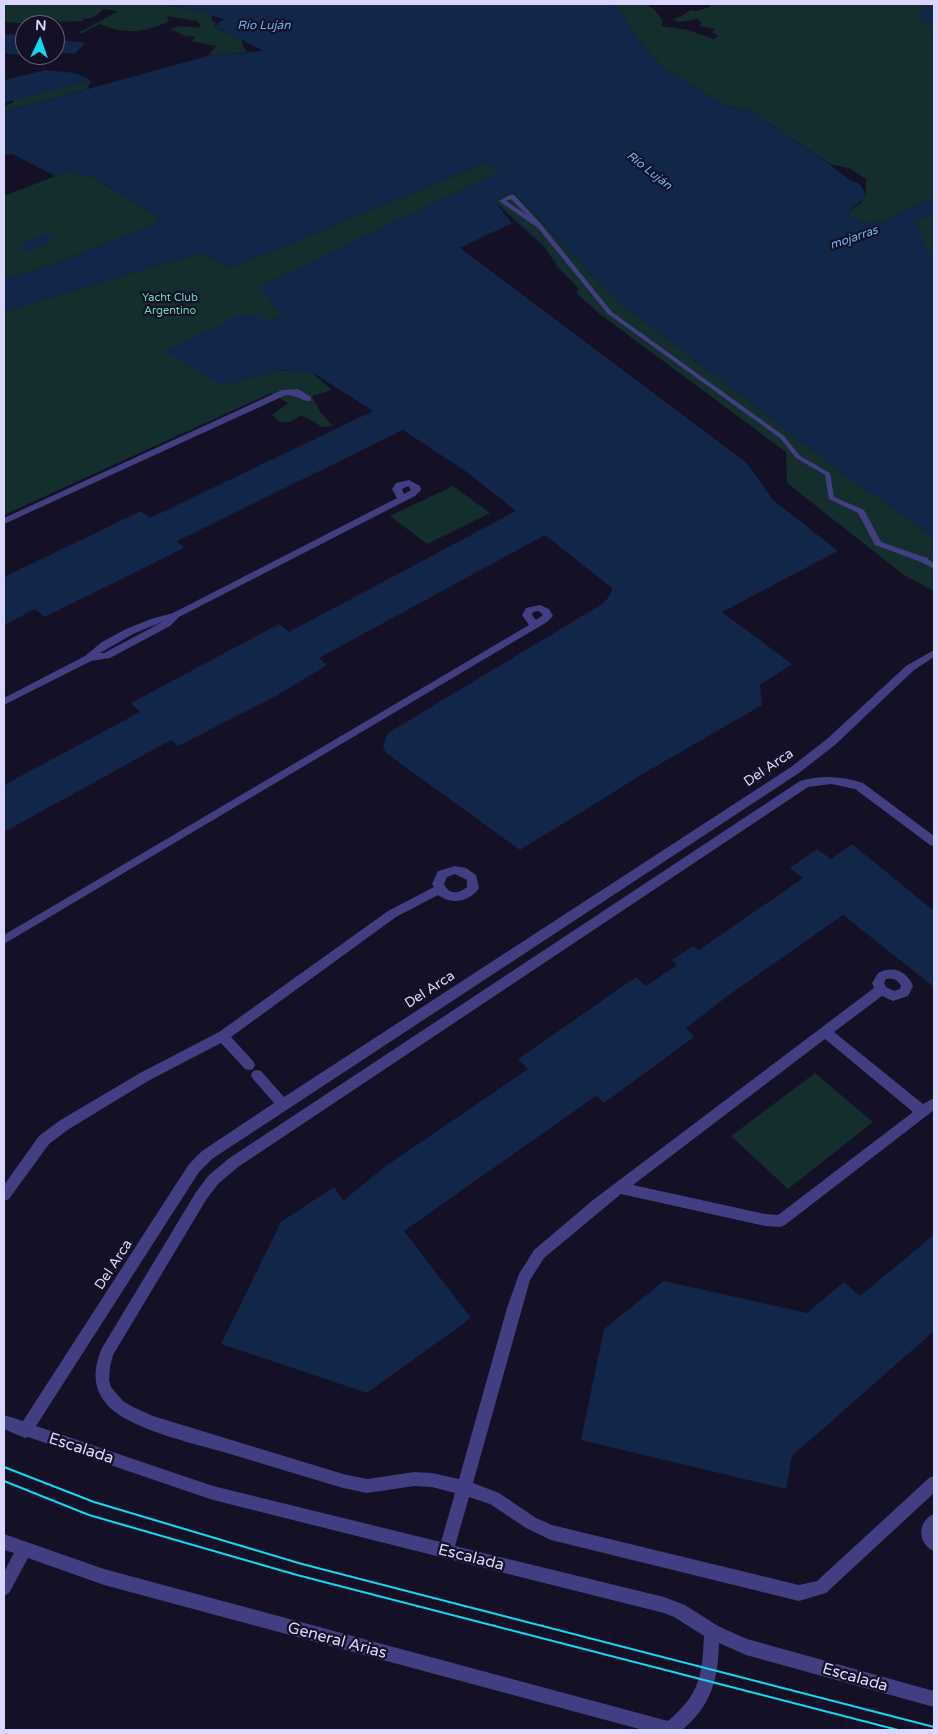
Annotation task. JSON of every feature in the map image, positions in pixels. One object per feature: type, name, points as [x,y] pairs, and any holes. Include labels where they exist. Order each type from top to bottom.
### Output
[{"type":"street","points":[[540,227],[502,201],[512,196],[540,227],[610,313],[782,437],[798,457],[828,474],[831,498],[861,512],[878,544],[924,560],[934,567]]},
{"type":"street","points":[[4,521],[285,392],[298,392],[308,398]]},
{"type":"street","points":[[4,702],[89,658],[106,656],[167,624],[176,615],[402,498]]},
{"type":"street","points":[[4,940],[534,625]]},
{"type":"street","name":"Del Arca","points":[[25,1431],[194,1168],[207,1155],[795,770],[831,742],[910,668],[934,653]]},
{"type":"street","points":[[934,842],[859,786],[834,780],[818,780],[804,784],[233,1163],[213,1180],[201,1196],[107,1353],[101,1368],[101,1379],[115,1404],[127,1413],[152,1423],[343,1481],[367,1486],[414,1479],[432,1480],[464,1488],[494,1498],[531,1523],[551,1532],[799,1593],[822,1588],[934,1483]]},
{"type":"street","points":[[4,1195],[44,1140],[64,1125],[144,1077],[223,1036],[392,914],[439,889]]},
{"type":"street","points":[[446,1552],[524,1278],[538,1254],[621,1188],[881,990]]},
{"type":"street","points":[[826,1033],[923,1112]]},
{"type":"street","points":[[223,1036],[283,1104]]},
{"type":"street","points":[[621,1188],[765,1220],[780,1221],[934,1103]]},
{"type":"street","name":"Escalada","points":[[4,1422],[25,1431],[213,1493],[664,1605],[679,1611],[712,1632],[746,1647],[934,1699]]},
{"type":"street","points":[[934,1522],[930,1527],[929,1539],[934,1543]]},
{"type":"street","name":"General Arias","points":[[4,1542],[24,1551],[114,1580],[671,1730]]},
{"type":"street","points":[[4,1588],[24,1551]]},
{"type":"street","points":[[671,1730],[696,1705],[708,1680],[711,1668],[712,1632]]},
{"type":"green space","points":[[4,4],[163,4],[210,13],[212,20],[217,23],[214,25],[218,29],[242,39],[242,45],[247,52],[208,56],[216,46],[191,41],[196,37],[185,36],[170,29],[180,26],[200,28],[200,24],[196,21],[166,16],[169,21],[143,30],[118,30],[100,24],[82,33],[78,33],[118,11],[103,9],[94,17],[82,18],[84,21],[65,22],[65,15],[15,15],[15,23],[4,22]]},
{"type":"green space","points":[[615,4],[646,4],[654,9],[663,21],[661,26],[688,30],[714,39],[718,36],[712,32],[716,29],[699,26],[702,23],[697,19],[679,22],[672,19],[682,16],[690,10],[696,11],[710,7],[711,4],[918,4],[926,12],[919,13],[934,30],[934,199],[908,208],[887,221],[867,223],[850,216],[850,211],[862,202],[866,195],[866,179],[851,169],[830,164],[748,109],[727,107],[665,69],[640,42]]},
{"type":"green space","points":[[91,80],[87,89],[4,112],[4,106],[14,102],[12,100]]},
{"type":"green space","name":"Yacht Club Argentino","points":[[485,163],[502,171],[260,287],[283,317],[265,321],[276,371],[310,371],[332,390],[312,396],[321,413],[333,426],[322,427],[302,415],[290,422],[280,422],[272,415],[288,403],[271,393],[4,515],[4,311],[196,254],[205,254],[230,268]]},
{"type":"green space","points":[[71,170],[82,176],[87,174],[156,215],[159,220],[150,227],[46,267],[4,280],[4,196]]},
{"type":"green space","points":[[513,192],[614,298],[845,475],[934,537],[934,591],[905,576],[787,483],[786,452],[601,315],[576,293],[579,289],[560,269],[545,247],[494,201]]},
{"type":"green space","points":[[934,213],[934,255],[922,243],[912,222]]},
{"type":"green space","points":[[453,486],[490,513],[427,544],[390,516]]},
{"type":"green space","points":[[815,1073],[873,1122],[788,1189],[731,1136]]},
{"type":"water","points":[[163,4],[615,4],[640,42],[665,69],[727,107],[748,109],[847,178],[861,185],[866,195],[853,207],[850,216],[867,223],[887,221],[908,208],[934,199],[934,213],[912,222],[921,232],[922,243],[934,255],[934,537],[845,475],[614,298],[513,192],[495,201],[545,247],[560,269],[579,289],[559,269],[544,247],[496,203],[512,223],[460,248],[747,463],[773,500],[838,551],[722,612],[792,664],[760,685],[762,705],[646,772],[520,850],[386,753],[383,746],[388,733],[602,604],[609,597],[612,588],[545,535],[319,658],[327,665],[278,695],[178,746],[171,740],[4,832],[4,785],[140,712],[131,703],[279,624],[289,632],[516,511],[464,470],[403,430],[177,541],[184,548],[45,617],[35,609],[4,625],[4,577],[141,511],[150,518],[373,411],[310,371],[282,370],[223,386],[165,351],[239,316],[258,315],[265,321],[282,317],[260,287],[501,171],[485,163],[230,268],[205,254],[196,254],[4,311],[4,280],[46,267],[150,227],[158,220],[156,215],[87,174],[82,176],[71,170],[55,176],[12,154],[4,155],[4,112],[208,56],[264,51],[214,26],[225,19],[212,16],[209,13]]},
{"type":"water","points":[[918,4],[934,4],[934,30],[918,13],[926,12]]},
{"type":"water","points":[[4,34],[15,35],[15,54],[4,53],[6,47],[4,47]]},
{"type":"water","points":[[65,40],[85,43],[74,54],[65,53]]},
{"type":"water","points":[[45,70],[75,73],[91,80],[4,103],[4,80]]},
{"type":"water","points":[[45,234],[55,240],[27,252],[17,246]]},
{"type":"water","points":[[852,844],[934,911],[934,987],[843,915],[729,995],[686,1028],[694,1037],[604,1103],[596,1096],[404,1231],[471,1318],[367,1393],[221,1344],[281,1222],[334,1187],[343,1201],[383,1168],[528,1069],[518,1059],[636,977],[646,986],[677,965],[672,960],[693,946],[699,950],[803,878],[790,868],[817,849],[831,859]]},
{"type":"water","points":[[934,1235],[934,1331],[792,1456],[786,1489],[581,1440],[604,1329],[664,1281],[807,1313],[844,1282],[860,1296]]},
{"type":"tram line","points":[[4,1467],[94,1502],[302,1564],[934,1727]]},
{"type":"tram line","points":[[4,1481],[89,1515],[297,1575],[898,1730]]},
{"type":"water label","name":"Río Luján","points":[[264,26]]},
{"type":"water label","name":"Río Luján","points":[[649,171]]},
{"type":"water label","name":"mojarras","points":[[854,238]]}]
